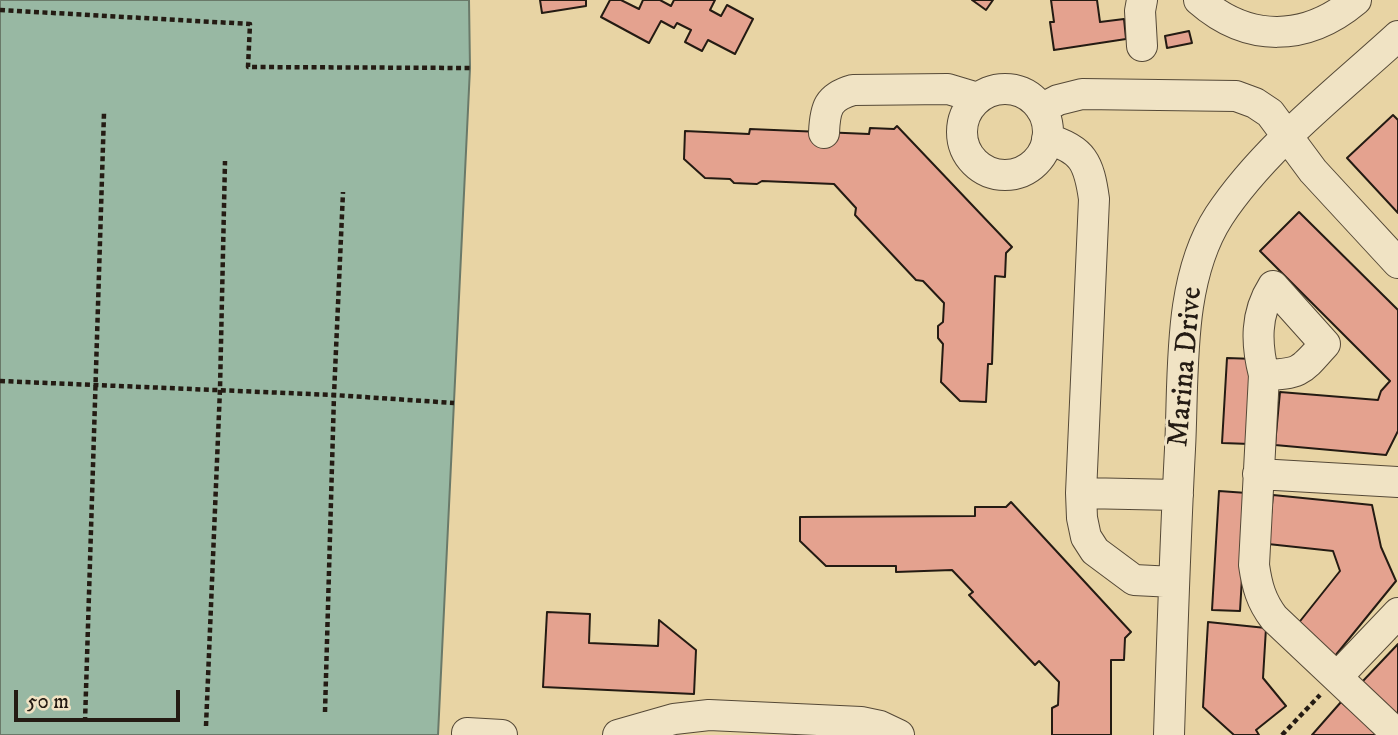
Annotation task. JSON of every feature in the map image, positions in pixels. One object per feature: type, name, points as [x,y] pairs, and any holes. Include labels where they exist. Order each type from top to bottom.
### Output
[{"type":"street","points":[[1142,0],[1142,46]]},
{"type":"street","points":[[1199,0],[1208,8],[1243,26],[1276,33],[1293,32],[1325,21],[1356,0]]},
{"type":"street","name":"Marina Drive","points":[[1170,735],[1178,495],[1187,312],[1192,281],[1219,217],[1259,164],[1398,36]]},
{"type":"street","points":[[824,132],[824,116],[830,103],[838,94],[853,90],[948,89],[978,98]]},
{"type":"street","points":[[996,90],[1016,90],[1029,96],[1041,109],[1047,123],[1047,139],[1039,158],[1023,172],[1004,176],[987,173],[973,163],[964,150],[961,127],[967,110],[978,98],[996,90]]},
{"type":"street","points":[[1041,109],[1058,100],[1082,94],[1236,96],[1255,103],[1270,113],[1313,171],[1398,263]]},
{"type":"street","points":[[1047,139],[1078,152],[1087,164],[1094,199],[1082,493],[1082,518],[1086,537],[1095,551],[1134,580],[1174,582]]},
{"type":"street","points":[[1264,375],[1254,565],[1257,587],[1264,605],[1274,618],[1398,735]]},
{"type":"street","points":[[1258,474],[1398,482]]},
{"type":"street","points":[[1082,493],[1178,495]]},
{"type":"street","points":[[1337,677],[1398,613]]},
{"type":"street","points":[[618,735],[674,719],[709,715],[861,722],[880,726],[899,735]]},
{"type":"street","points":[[467,733],[502,735]]},
{"type":"path","points":[[0,10],[250,24],[248,67],[470,68]]},
{"type":"path","points":[[85,722],[104,113]]},
{"type":"path","points":[[206,726],[220,389],[225,161]]},
{"type":"path","points":[[326,712],[334,394],[343,192]]},
{"type":"path","points":[[0,381],[334,394],[453,403]]},
{"type":"path","points":[[1282,735],[1337,677]]},
{"type":"shaded area","points":[[0,0],[469,0],[470,68],[438,735],[0,735]]},
{"type":"building","points":[[540,0],[586,0],[586,6],[542,13]]},
{"type":"building","points":[[610,0],[621,0],[639,9],[643,0],[660,0],[671,6],[674,0],[715,0],[710,10],[721,16],[727,5],[753,19],[735,54],[708,40],[702,51],[685,42],[691,30],[677,23],[674,28],[661,21],[649,43],[601,17]]},
{"type":"building","points":[[972,0],[993,0],[986,10]]},
{"type":"building","points":[[1051,0],[1097,0],[1100,22],[1124,19],[1126,39],[1054,50],[1050,22],[1054,22]]},
{"type":"building","points":[[1189,31],[1192,43],[1167,48],[1165,36]]},
{"type":"building","points":[[1393,115],[1398,120],[1398,213],[1347,158]]},
{"type":"building","points":[[897,126],[1012,247],[1006,253],[1005,277],[995,276],[992,364],[988,364],[986,402],[960,401],[941,382],[943,344],[938,338],[938,326],[943,322],[944,303],[923,281],[916,280],[855,215],[856,208],[834,184],[762,181],[757,184],[734,183],[730,179],[705,178],[684,159],[685,131],[749,134],[750,129],[869,134],[870,128],[894,129]]},
{"type":"building","points":[[1299,212],[1398,310],[1398,431],[1386,455],[1275,445],[1280,392],[1378,400],[1381,391],[1390,381],[1260,251]]},
{"type":"building","points":[[1227,358],[1255,359],[1250,444],[1222,443]]},
{"type":"building","points":[[1219,491],[1247,493],[1240,611],[1212,610]]},
{"type":"building","points":[[1273,495],[1372,505],[1381,547],[1396,581],[1335,656],[1297,625],[1340,571],[1333,551],[1268,544]]},
{"type":"building","points":[[1011,502],[1131,632],[1125,638],[1124,660],[1111,660],[1111,735],[1052,735],[1052,708],[1058,705],[1059,682],[1039,661],[1035,665],[969,595],[973,592],[952,570],[896,572],[896,566],[826,566],[800,541],[800,517],[975,516],[975,507],[1006,507]]},
{"type":"building","points":[[547,612],[590,614],[589,643],[658,646],[659,620],[696,650],[694,694],[543,687]]},
{"type":"building","points":[[1208,622],[1266,628],[1263,678],[1286,706],[1256,730],[1259,735],[1234,735],[1203,707]]},
{"type":"building","points":[[1398,644],[1398,716],[1362,682]]},
{"type":"building","points":[[1341,702],[1379,735],[1312,735]]}]
